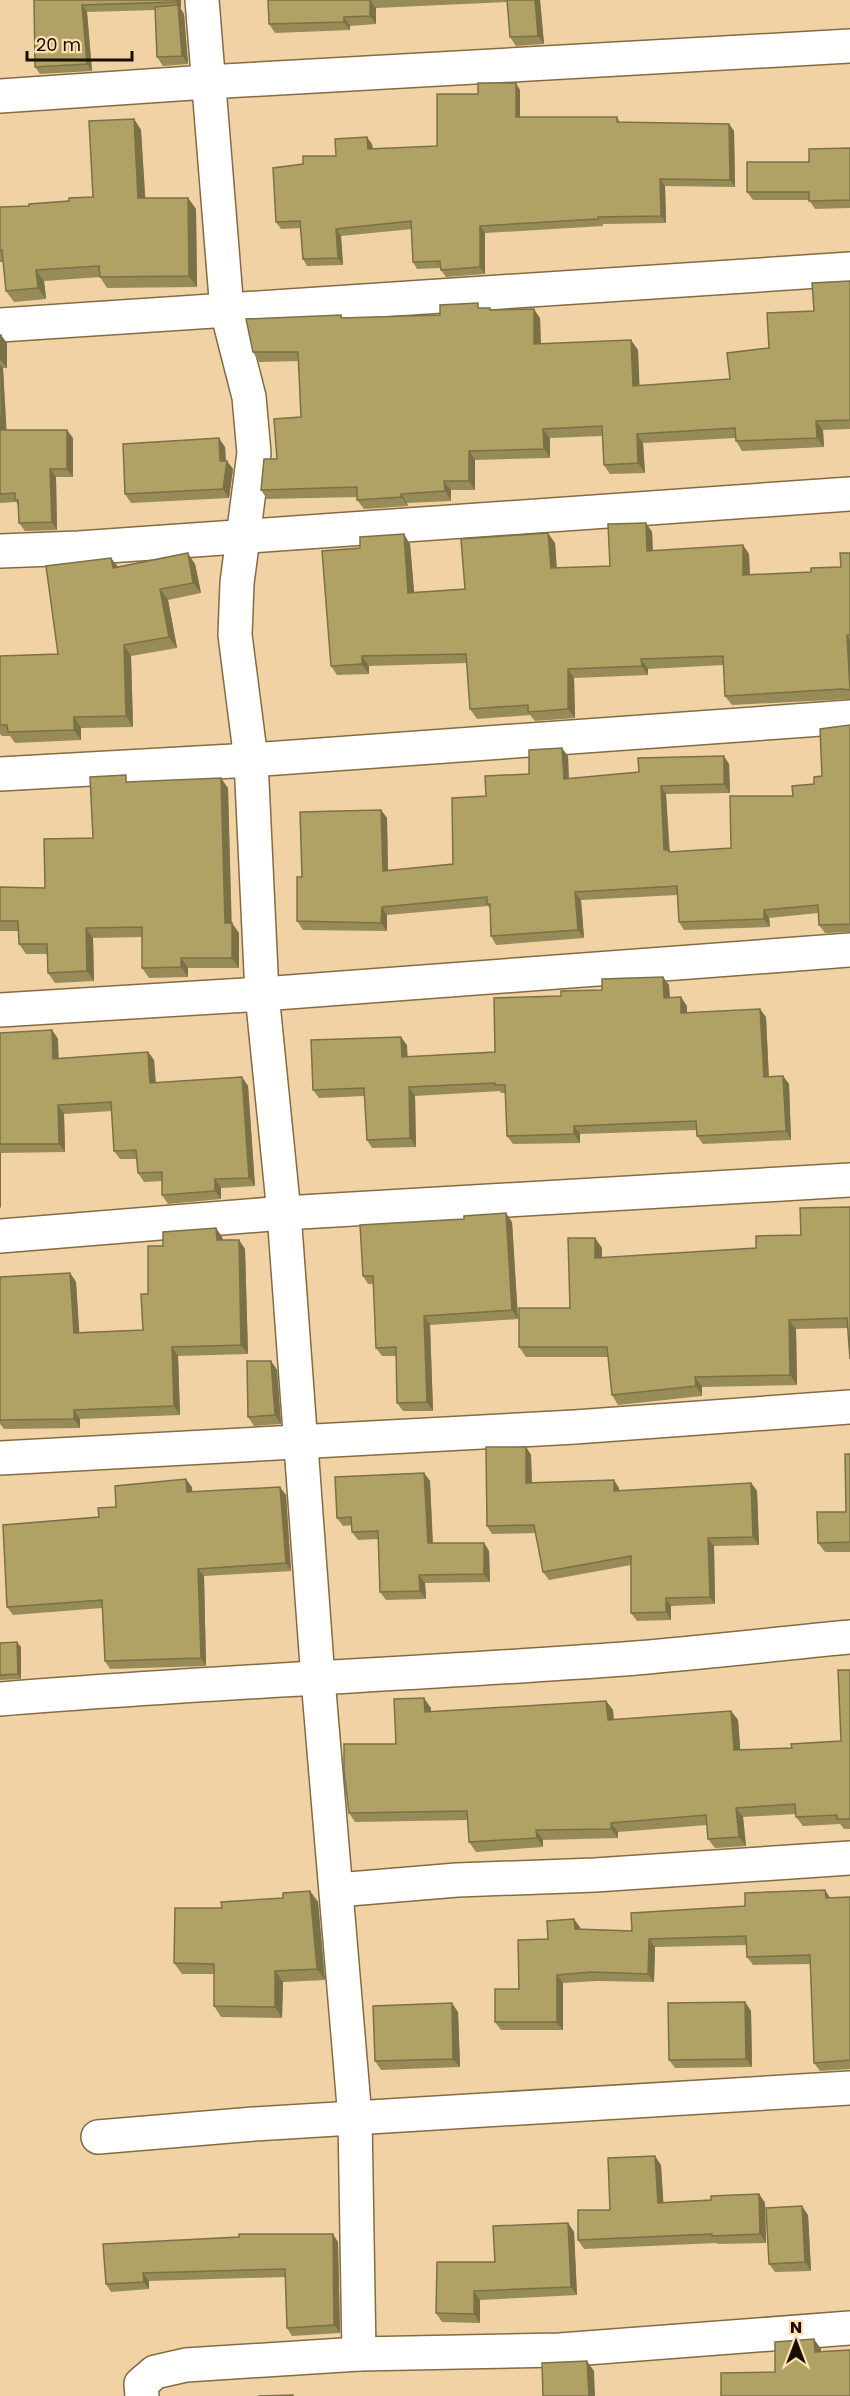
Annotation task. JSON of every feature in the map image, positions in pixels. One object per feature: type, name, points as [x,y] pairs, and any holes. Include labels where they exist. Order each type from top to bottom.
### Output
[{"type":"street","points":[[202,0],[227,311],[249,398],[254,453],[242,536],[235,635],[251,760],[262,994],[284,1213],[318,1679],[355,2118],[359,2354]]},
{"type":"street","points":[[0,96],[207,82],[850,46]]},
{"type":"street","points":[[0,325],[850,269]]},
{"type":"street","points":[[0,551],[79,548],[850,494]]},
{"type":"street","points":[[0,774],[251,760],[850,717]]},
{"type":"street","points":[[0,1010],[262,994],[850,950]]},
{"type":"street","points":[[0,1236],[284,1213],[850,1180]]},
{"type":"street","points":[[0,1458],[576,1427],[850,1407]]},
{"type":"street","points":[[0,1699],[126,1689],[627,1659],[850,1637]]},
{"type":"street","points":[[337,1890],[457,1880],[595,1875],[850,1858]]},
{"type":"street","points":[[98,2137],[254,2124],[850,2088]]},
{"type":"street","points":[[142,2396],[141,2384],[155,2372],[186,2365],[359,2354],[560,2350],[850,2328]]},
{"type":"building","points":[[34,0],[176,0],[176,2],[82,5],[87,64],[35,67]]},
{"type":"building","points":[[268,0],[370,0],[370,16],[344,17],[344,22],[269,24]]},
{"type":"building","points":[[507,0],[535,0],[538,36],[510,37]]},
{"type":"building","points":[[178,5],[182,56],[157,57],[155,7]]},
{"type":"building","points":[[478,83],[516,83],[516,117],[617,117],[617,122],[729,124],[730,180],[660,179],[661,216],[598,217],[598,219],[480,226],[480,267],[441,270],[440,261],[413,262],[411,221],[336,229],[338,258],[303,259],[300,221],[276,222],[273,168],[303,164],[303,156],[336,156],[335,139],[367,137],[368,149],[437,146],[437,94],[478,94]]},
{"type":"building","points":[[134,119],[138,198],[188,198],[189,276],[100,277],[99,266],[36,270],[38,288],[6,291],[2,250],[0,251],[0,207],[29,206],[29,204],[69,201],[69,198],[93,197],[89,121]]},
{"type":"building","points":[[850,148],[850,200],[809,201],[809,192],[747,192],[747,162],[809,162],[809,149]]},
{"type":"building","points":[[850,281],[850,420],[816,421],[817,438],[736,441],[735,428],[637,434],[638,463],[604,465],[602,426],[543,429],[544,449],[469,451],[469,481],[444,481],[445,491],[357,500],[357,487],[261,490],[264,459],[277,459],[274,419],[301,417],[298,352],[253,352],[246,319],[341,315],[341,318],[440,315],[440,305],[478,303],[478,308],[490,308],[490,310],[534,309],[534,344],[631,340],[633,386],[730,379],[727,353],[769,348],[767,313],[814,311],[812,283]]},
{"type":"building","points":[[1,335],[1,360],[0,360]]},
{"type":"building","points":[[0,414],[1,430],[67,430],[67,469],[50,469],[52,522],[19,523],[18,500],[15,500],[15,493],[0,494]]},
{"type":"building","points":[[219,438],[220,461],[227,461],[223,489],[125,494],[123,444]]},
{"type":"building","points":[[646,523],[647,551],[743,545],[743,575],[811,572],[811,568],[841,567],[840,553],[850,553],[850,635],[847,635],[850,690],[725,696],[723,656],[641,659],[642,666],[568,669],[568,709],[528,712],[528,705],[470,709],[466,654],[362,656],[362,664],[331,666],[322,551],[360,548],[360,537],[404,534],[408,593],[465,589],[461,539],[548,533],[551,568],[610,566],[608,524]]},
{"type":"building","points":[[188,553],[193,583],[160,589],[169,637],[124,645],[126,716],[74,717],[74,730],[8,732],[7,725],[0,725],[0,656],[58,654],[46,566],[111,558],[113,568]]},
{"type":"building","points":[[850,725],[850,924],[819,925],[818,905],[764,910],[764,919],[679,922],[677,886],[575,892],[578,930],[491,936],[490,904],[487,904],[487,897],[382,907],[381,923],[297,921],[297,877],[302,877],[300,812],[381,810],[383,871],[453,864],[452,798],[486,796],[485,776],[529,774],[529,750],[562,748],[564,779],[639,772],[638,758],[724,756],[724,784],[661,786],[664,850],[669,850],[669,852],[731,848],[730,796],[793,796],[792,786],[814,784],[814,777],[822,776],[820,729]]},
{"type":"building","points":[[126,775],[126,782],[221,778],[225,923],[232,923],[232,958],[181,958],[181,967],[142,968],[142,927],[86,928],[87,971],[48,973],[47,944],[19,944],[18,921],[0,921],[0,887],[45,888],[44,839],[93,838],[90,777]]},
{"type":"building","points":[[663,977],[664,998],[681,997],[681,1013],[760,1009],[764,1077],[783,1076],[786,1131],[697,1136],[696,1121],[574,1126],[574,1134],[507,1136],[505,1085],[495,1085],[495,1083],[409,1087],[410,1138],[367,1140],[364,1088],[313,1090],[311,1040],[401,1037],[402,1057],[495,1052],[494,998],[561,996],[561,991],[602,990],[602,979]]},
{"type":"building","points":[[52,1030],[53,1059],[148,1052],[150,1083],[242,1077],[249,1178],[215,1179],[215,1191],[162,1195],[162,1172],[138,1173],[136,1150],[114,1151],[111,1102],[58,1105],[59,1144],[0,1144],[0,1033]]},
{"type":"building","points":[[850,1207],[850,1359],[847,1318],[789,1320],[790,1375],[695,1377],[696,1386],[612,1395],[607,1347],[519,1347],[519,1308],[570,1308],[568,1238],[595,1238],[595,1258],[756,1248],[756,1236],[801,1235],[800,1208]]},
{"type":"building","points":[[506,1213],[512,1310],[424,1316],[427,1402],[397,1403],[396,1347],[376,1348],[373,1276],[363,1276],[360,1225],[464,1219],[464,1216]]},
{"type":"building","points":[[216,1228],[217,1240],[239,1240],[241,1345],[172,1347],[174,1406],[74,1410],[74,1419],[0,1420],[0,1277],[70,1273],[74,1333],[143,1330],[141,1294],[148,1294],[148,1246],[163,1246],[163,1232]]},
{"type":"building","points":[[247,1361],[271,1361],[275,1415],[248,1417]]},
{"type":"building","points":[[486,1447],[526,1447],[526,1483],[614,1480],[614,1491],[751,1483],[753,1537],[708,1538],[710,1597],[666,1598],[666,1612],[631,1613],[631,1556],[543,1572],[534,1525],[487,1526]]},
{"type":"building","points":[[845,1454],[850,1454],[850,1542],[818,1543],[817,1512],[846,1512]]},
{"type":"building","points":[[424,1473],[428,1543],[484,1543],[484,1574],[419,1575],[420,1591],[380,1592],[378,1531],[352,1532],[351,1517],[337,1518],[335,1477]]},
{"type":"building","points":[[186,1479],[187,1492],[280,1487],[286,1563],[198,1569],[201,1658],[105,1661],[102,1600],[7,1607],[3,1525],[99,1517],[98,1508],[116,1507],[115,1486]]},
{"type":"building","points":[[17,1642],[18,1674],[0,1675],[0,1643]]},
{"type":"building","points":[[838,1670],[850,1670],[850,1819],[837,1819],[837,1815],[796,1817],[795,1804],[736,1808],[739,1837],[708,1839],[706,1815],[611,1823],[611,1829],[536,1830],[537,1838],[469,1842],[467,1811],[349,1813],[344,1771],[344,1744],[396,1744],[394,1699],[424,1698],[425,1712],[606,1701],[608,1720],[731,1711],[734,1750],[792,1748],[791,1744],[841,1741]]},
{"type":"building","points":[[825,1890],[826,1898],[850,1897],[850,2060],[814,2063],[810,1955],[747,1957],[746,1936],[649,1939],[648,1974],[591,1972],[557,1975],[557,2022],[495,2022],[495,1989],[519,1989],[518,1940],[548,1939],[547,1921],[574,1919],[575,1929],[632,1931],[631,1913],[745,1906],[745,1893]]},
{"type":"building","points":[[310,1891],[317,1969],[275,1971],[275,2007],[214,2006],[214,1964],[174,1963],[175,1908],[222,1908],[221,1902],[283,1898],[283,1893]]},
{"type":"building","points":[[745,2002],[746,2059],[669,2060],[668,2003]]},
{"type":"building","points":[[452,2003],[453,2059],[375,2061],[373,2006]]},
{"type":"building","points":[[655,2156],[658,2203],[711,2200],[711,2196],[759,2194],[760,2234],[578,2240],[578,2210],[610,2210],[608,2158]]},
{"type":"building","points":[[802,2206],[805,2262],[769,2264],[766,2208]]},
{"type":"building","points":[[568,2223],[571,2287],[474,2291],[474,2314],[436,2313],[437,2262],[495,2262],[493,2226]]},
{"type":"building","points":[[239,2234],[333,2234],[334,2325],[287,2328],[285,2269],[143,2273],[144,2282],[106,2284],[103,2244],[239,2237]]},
{"type":"building","points":[[814,2339],[815,2352],[850,2350],[850,2396],[721,2396],[721,2373],[775,2372],[775,2342]]},
{"type":"building","points":[[587,2361],[589,2396],[543,2396],[542,2363]]}]
